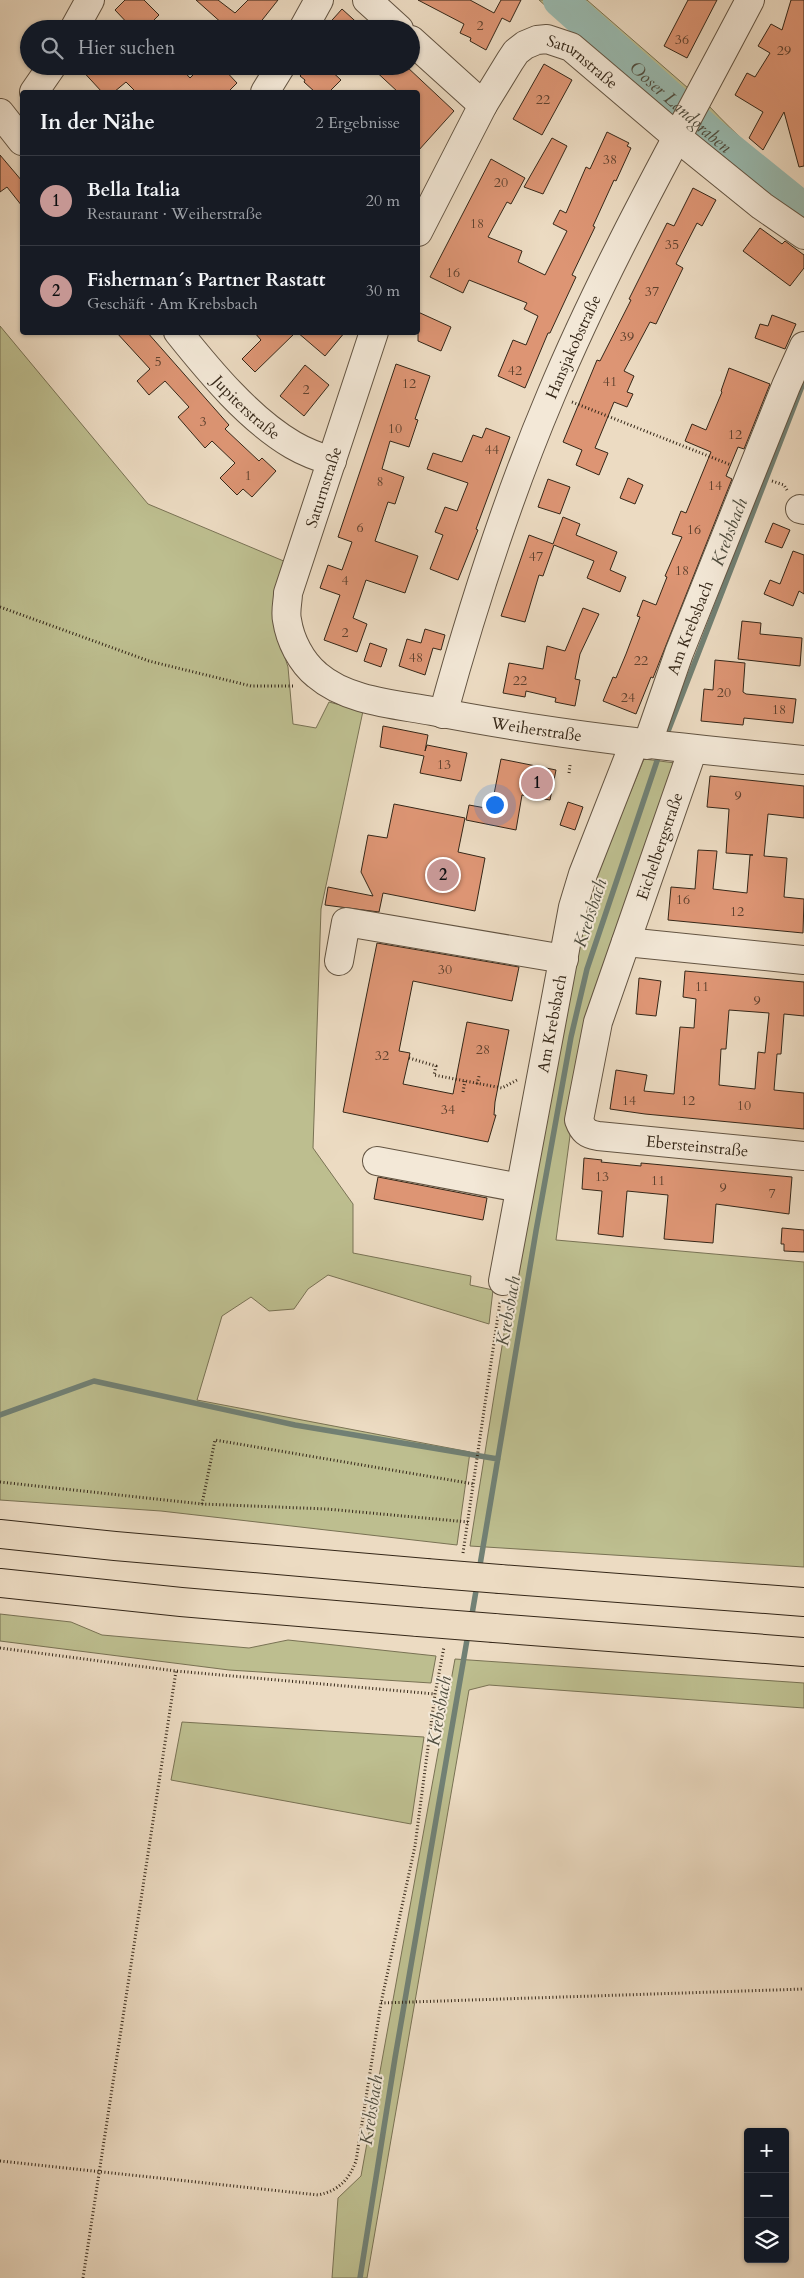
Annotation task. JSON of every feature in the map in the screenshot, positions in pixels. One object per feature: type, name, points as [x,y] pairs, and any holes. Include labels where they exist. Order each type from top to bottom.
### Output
[{"type":"highway","points":[[0,1534],[426,1573],[804,1602]]},
{"type":"highway","points":[[0,1583],[181,1602],[804,1652]]},
{"type":"street","points":[[79,20],[90,0]]},
{"type":"street","points":[[308,20],[319,0]]},
{"type":"street","points":[[367,0],[389,20]]},
{"type":"street","name":"Hansjakobstraße","points":[[443,714],[471,613],[507,505],[551,394],[598,292],[750,0]]},
{"type":"street","name":"Saturnstraße","points":[[420,228],[483,105],[516,52],[537,40],[547,39],[558,41],[571,47],[680,134],[762,206],[804,235]]},
{"type":"street","points":[[420,48],[483,105]]},
{"type":"street","points":[[35,90],[46,75]]},
{"type":"street","points":[[266,90],[275,75]]},
{"type":"street","name":"Jupiterstraße","points":[[180,335],[208,369],[261,421],[293,445],[332,461]]},
{"type":"street","name":"Saturnstraße","points":[[293,642],[286,618],[288,593],[373,335]]},
{"type":"street","name":"Am Krebsbach","points":[[503,1281],[574,907],[584,874],[659,746],[679,653],[750,473],[804,346]]},
{"type":"street","name":"Weiherstraße","points":[[293,642],[304,662],[317,676],[332,685],[367,699],[443,714],[659,746],[804,760]]},
{"type":"street","name":"Eichelbergstraße","points":[[589,1134],[582,1129],[579,1120],[591,1048],[598,1022],[626,942],[659,746]]},
{"type":"street","points":[[339,961],[346,922],[564,959]]},
{"type":"street","points":[[626,942],[804,960]]},
{"type":"street","name":"Ebersteinstraße","points":[[589,1134],[804,1156]]},
{"type":"street","points":[[377,1161],[520,1188]]},
{"type":"path","points":[[551,394],[750,473]]},
{"type":"path","points":[[0,607],[149,661],[251,686],[307,686],[317,676]]},
{"type":"path","points":[[569,773],[570,765]]},
{"type":"path","points":[[409,1058],[436,1066],[434,1075],[502,1088],[524,1076],[541,1079]]},
{"type":"path","points":[[477,1084],[478,1076]]},
{"type":"path","points":[[463,1092],[465,1081]]},
{"type":"path","points":[[0,1482],[202,1504],[327,1509],[468,1522],[503,1281]]},
{"type":"path","points":[[202,1504],[215,1440],[474,1484]]},
{"type":"path","points":[[0,1648],[176,1671],[435,1694],[415,1846],[381,2003],[356,2161],[351,2175],[344,2183],[337,2188],[318,2195],[0,2161]]},
{"type":"path","points":[[83,2278],[176,1671]]},
{"type":"path","points":[[381,2003],[396,2001],[804,1989]]},
{"type":"green space","points":[[539,0],[587,0],[688,88],[672,118]]},
{"type":"green space","points":[[708,105],[778,172],[804,192],[804,221],[690,139]]},
{"type":"green space","points":[[0,326],[148,504],[286,562],[273,620],[288,667],[293,724],[316,728],[329,702],[363,711],[321,909],[313,1148],[353,1204],[353,1253],[471,1276],[470,1285],[493,1290],[489,1324],[328,1275],[308,1289],[294,1309],[269,1311],[251,1297],[222,1316],[197,1400],[470,1452],[457,1545],[161,1511],[0,1500]]},
{"type":"green space","points":[[644,759],[675,763],[583,1039],[556,1240],[804,1262],[804,1567],[470,1546],[512,1284],[586,910],[596,876]]},
{"type":"green space","points":[[0,1614],[71,1622],[102,1635],[249,1648],[288,1640],[436,1656],[431,1683],[229,1670],[0,1641]]},
{"type":"green space","points":[[455,1659],[804,1683],[804,1708],[489,1685],[469,1690],[367,2278],[332,2278],[338,2198],[361,2176]]},
{"type":"green space","points":[[182,1722],[424,1737],[411,1824],[171,1780]]},
{"type":"building","points":[[125,0],[144,0],[159,15],[154,20],[124,20],[115,10]]},
{"type":"building","points":[[196,0],[218,0],[235,13],[248,0],[278,0],[262,20],[218,20]]},
{"type":"building","points":[[418,0],[470,0],[494,13],[501,0],[521,0],[510,22],[502,18],[486,50],[470,41],[471,38],[460,33],[464,24]]},
{"type":"building","points":[[688,0],[717,0],[687,58],[664,46]]},
{"type":"building","points":[[791,0],[804,0],[804,166],[799,167],[784,112],[763,150],[749,138],[763,112],[735,95],[747,73],[755,77],[770,53],[758,46],[771,24],[782,30]]},
{"type":"building","points":[[342,9],[354,20],[332,20]]},
{"type":"building","points":[[544,64],[572,80],[542,135],[513,119]]},
{"type":"building","points":[[86,75],[187,75],[190,78],[193,75],[229,75],[237,83],[230,90],[134,90],[126,82],[116,90],[100,90]]},
{"type":"building","points":[[336,75],[341,80],[331,90],[313,90],[300,76]]},
{"type":"building","points":[[380,75],[416,75],[454,111],[420,149],[420,90],[396,90]]},
{"type":"building","points":[[607,132],[629,143],[627,146],[631,148],[593,226],[595,227],[572,275],[576,277],[550,333],[548,333],[525,388],[498,376],[513,340],[526,345],[538,316],[524,309],[527,303],[469,280],[463,293],[430,277],[491,159],[525,178],[511,204],[507,202],[488,237],[522,251],[518,262],[545,275],[567,231],[553,224],[560,210],[566,213],[586,167],[590,169]]},
{"type":"building","points":[[552,138],[567,146],[543,194],[524,187]]},
{"type":"building","points":[[0,155],[20,179],[20,203],[7,187],[0,192]]},
{"type":"building","points":[[693,188],[716,200],[702,226],[697,223],[676,264],[683,268],[656,324],[650,322],[624,371],[634,376],[627,392],[633,394],[627,407],[614,402],[595,448],[608,453],[599,475],[576,465],[582,450],[563,442],[597,360],[600,361],[667,223],[674,226]]},
{"type":"building","points":[[760,228],[782,244],[785,241],[804,255],[804,268],[790,286],[743,251]]},
{"type":"building","points":[[420,313],[451,327],[441,351],[418,341],[418,335],[420,335]]},
{"type":"building","points":[[772,315],[796,324],[785,349],[755,338],[760,324],[768,326]]},
{"type":"building","points":[[119,335],[150,335],[229,425],[225,429],[259,461],[262,458],[276,471],[252,497],[243,489],[237,495],[220,478],[235,463],[212,441],[205,448],[178,417],[189,407],[165,381],[149,395],[137,381],[150,369]]},
{"type":"building","points":[[257,335],[293,335],[255,372],[242,359],[261,340]]},
{"type":"building","points":[[300,335],[342,335],[325,356]]},
{"type":"building","points":[[396,364],[430,376],[415,419],[418,420],[409,447],[390,441],[382,469],[404,477],[395,504],[388,502],[375,541],[418,556],[405,593],[366,580],[353,618],[367,624],[357,652],[324,640],[340,595],[320,588],[328,565],[342,570],[352,542],[338,537]]},
{"type":"building","points":[[305,365],[329,385],[304,416],[280,396]]},
{"type":"building","points":[[729,368],[770,384],[744,449],[738,447],[726,476],[732,479],[653,678],[651,677],[636,714],[603,701],[613,677],[616,678],[626,654],[640,617],[637,616],[643,600],[656,605],[667,577],[665,576],[682,537],[672,534],[681,511],[686,513],[711,452],[685,441],[692,424],[706,430],[722,392]]},
{"type":"building","points":[[486,428],[510,437],[476,529],[478,530],[458,580],[430,569],[443,535],[435,532],[445,507],[457,511],[468,483],[427,469],[433,453],[462,462],[473,435],[482,438]]},
{"type":"building","points":[[628,478],[643,485],[635,504],[620,498]]},
{"type":"building","points":[[548,479],[570,487],[560,514],[538,507]]},
{"type":"building","points":[[563,517],[580,524],[576,535],[617,552],[610,570],[626,577],[620,592],[587,578],[594,561],[554,545],[543,576],[539,575],[525,622],[501,616],[529,535],[553,544]]},
{"type":"building","points":[[773,523],[790,530],[782,548],[765,542]]},
{"type":"building","points":[[793,551],[804,555],[804,594],[799,591],[793,606],[764,594],[770,580],[780,584]]},
{"type":"building","points":[[583,608],[599,614],[580,654],[575,679],[580,680],[575,706],[555,702],[556,698],[526,691],[525,697],[503,693],[509,663],[543,669],[547,646],[565,651]]},
{"type":"building","points":[[742,621],[761,623],[760,634],[802,638],[800,666],[738,659]]},
{"type":"building","points":[[425,629],[445,635],[441,650],[433,648],[425,675],[399,666],[407,639],[421,643]]},
{"type":"building","points":[[370,643],[387,649],[381,667],[364,661]]},
{"type":"building","points":[[715,660],[745,663],[743,692],[746,694],[796,699],[793,723],[744,718],[743,725],[701,721],[704,689],[713,690]]},
{"type":"building","points":[[383,726],[428,735],[425,751],[427,745],[467,753],[461,781],[420,773],[424,756],[380,747]]},
{"type":"building","points":[[501,759],[556,770],[550,800],[522,795],[516,830],[466,820],[469,805],[491,809]]},
{"type":"building","points":[[710,776],[804,786],[804,818],[768,814],[764,856],[787,858],[784,897],[804,899],[803,933],[668,920],[671,887],[695,889],[698,850],[717,851],[713,889],[747,893],[750,855],[753,855],[726,853],[729,809],[707,807]]},
{"type":"building","points":[[568,802],[583,807],[575,830],[560,825]]},
{"type":"building","points":[[394,804],[465,818],[458,852],[485,858],[475,911],[383,893],[379,912],[325,905],[328,887],[373,896],[361,872],[368,835],[387,838]]},
{"type":"building","points":[[377,943],[519,967],[512,1001],[413,981],[399,1051],[410,1053],[403,1084],[453,1094],[467,1022],[509,1030],[495,1102],[494,1115],[496,1115],[488,1142],[343,1112]]},
{"type":"building","points":[[685,971],[804,982],[804,1016],[784,1014],[781,1054],[777,1054],[774,1090],[804,1093],[804,1129],[610,1109],[616,1070],[647,1075],[644,1091],[674,1094],[680,1027],[694,1028],[696,999],[683,997]],"holes":[[[729,1010],[769,1013],[765,1053],[758,1052],[755,1089],[719,1085],[721,1049],[726,1049]]]},
{"type":"building","points":[[639,978],[661,981],[656,1016],[636,1014]]},
{"type":"building","points":[[584,1158],[602,1160],[601,1162],[641,1166],[641,1163],[792,1177],[789,1214],[716,1204],[713,1243],[664,1239],[668,1195],[627,1191],[623,1237],[598,1234],[602,1191],[582,1189]]},
{"type":"building","points":[[378,1177],[487,1198],[483,1220],[374,1199]]},
{"type":"building","points":[[782,1228],[804,1230],[804,1252],[784,1251],[784,1244],[781,1244]]},
{"type":"waterway","name":"Ooser Landgraben","points":[[560,0],[709,133],[804,210]]},
{"type":"waterway","name":"Krebsbach","points":[[665,739],[804,381]]},
{"type":"waterway","name":"Krebsbach","points":[[479,1571],[536,1231],[571,1037],[587,969],[660,752]]},
{"type":"waterway","points":[[0,1415],[94,1381],[295,1425],[498,1459]]},
{"type":"waterway","name":"Krebsbach","points":[[471,1620],[477,1585]]},
{"type":"waterway","name":"Krebsbach","points":[[360,2278],[395,2058],[468,1634]]},
{"type":"place","name":"Bella Italia","points":[[537,783]]},
{"type":"place","name":"Fisherman´s Partner Rastatt","points":[[443,875]]}]
